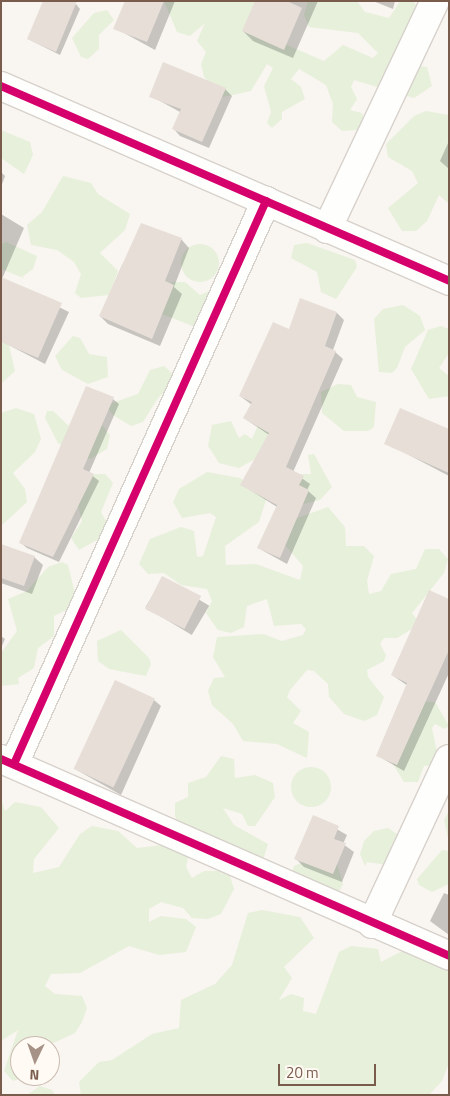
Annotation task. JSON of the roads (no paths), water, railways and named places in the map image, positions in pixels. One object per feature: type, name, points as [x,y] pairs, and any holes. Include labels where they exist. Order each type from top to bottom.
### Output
[{"type":"street","points":[[327,229],[435,1]]},
{"type":"street","points":[[1,86],[449,281]]},
{"type":"street","points":[[266,201],[8,761],[372,924],[449,956]]},
{"type":"street","points":[[372,924],[449,759]]}]
